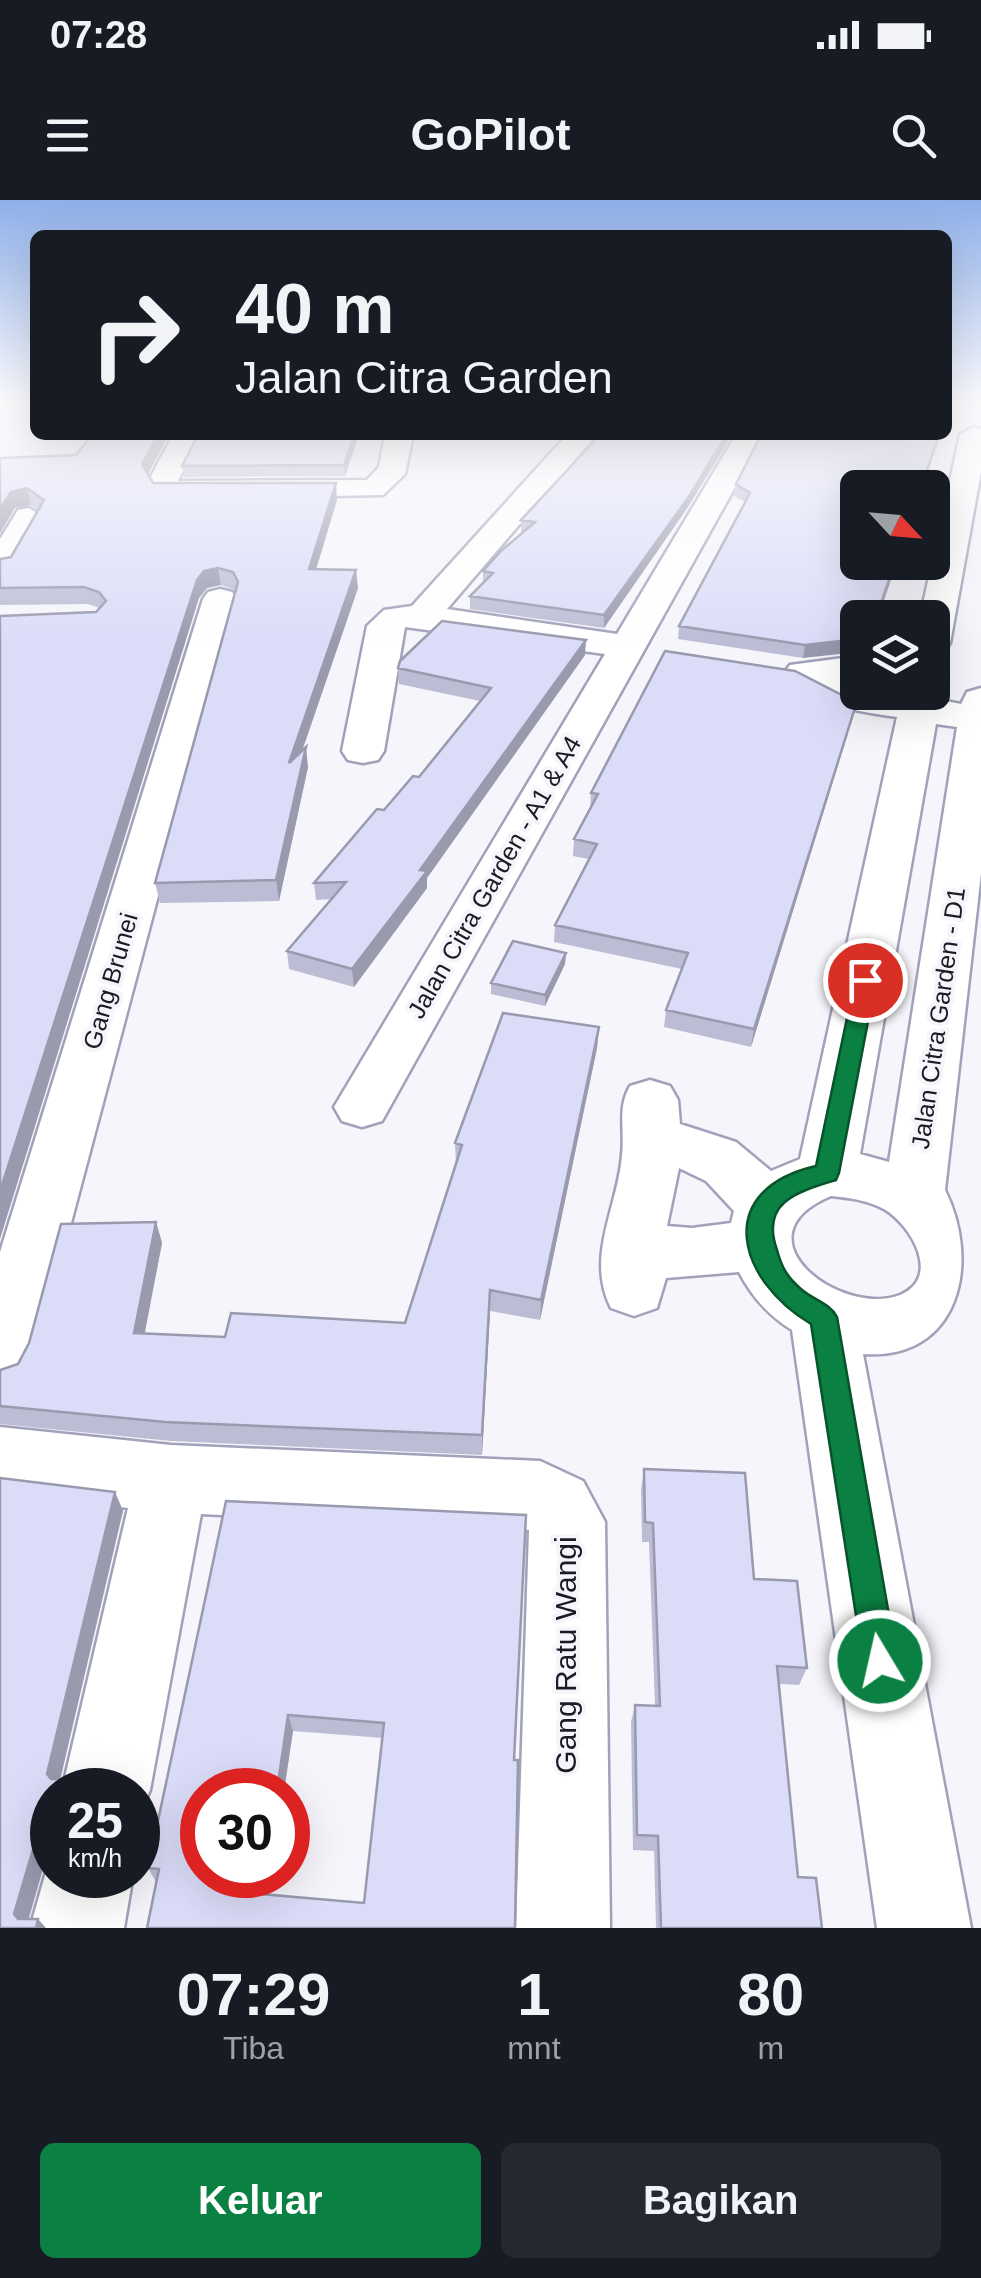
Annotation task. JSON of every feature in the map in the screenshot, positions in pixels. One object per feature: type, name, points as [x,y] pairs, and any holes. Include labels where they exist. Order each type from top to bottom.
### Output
[{"type":"street","points":[[163,483],[167,490],[373,489],[387,483]]},
{"type":"street","points":[[416,616],[535,483]]},
{"type":"street","name":"Jalan Citra Garden - A1 & A4","points":[[362,1106],[646,649],[727,483]]},
{"type":"street","points":[[939,600],[959,483]]},
{"type":"street","points":[[0,565],[29,516]]},
{"type":"street","name":"Gang Brunei","points":[[0,1362],[220,599]]},
{"type":"street","points":[[363,751],[385,626],[416,616],[646,649]]},
{"type":"street","points":[[764,667],[802,673],[840,670]]},
{"type":"street","points":[[802,673],[840,692]]},
{"type":"street","points":[[950,698],[980,705]]},
{"type":"street","name":"Jalan Citra Garden - D1","points":[[953,1236],[980,705]]},
{"type":"street","points":[[827,1173],[922,710]]},
{"type":"street","points":[[762,1228],[680,1258],[666,1255],[634,1261],[651,1128],[672,1144],[720,1159],[743,1176],[762,1228],[773,1280],[794,1300],[823,1317],[859,1328],[893,1327],[924,1317],[945,1297],[953,1236],[870,1179],[827,1173],[801,1179],[779,1192],[762,1228]]},
{"type":"street","points":[[823,1317],[924,1928]]},
{"type":"street","points":[[0,1460],[171,1478],[111,1768]]},
{"type":"street","name":"Gang Ratu Wangi","points":[[171,1478],[540,1496],[557,1506],[567,1522],[563,1928]]},
{"type":"street","points":[[77,1928],[83,1898]]},
{"type":"building","points":[[0,483],[336,483],[309,569],[356,570],[289,763],[306,747],[276,880],[155,883],[238,582],[233,572],[218,568],[204,571],[197,580],[0,1191],[0,616],[96,612],[106,601],[99,592],[84,587],[0,588],[0,559],[11,557],[44,500],[27,488],[11,492],[0,509]]},
{"type":"building","points":[[556,483],[697,483],[604,615],[470,596],[493,573],[483,571],[535,522],[521,520]]},
{"type":"building","points":[[737,483],[840,483],[840,580],[889,580],[882,600],[840,600],[840,641],[805,645],[679,626],[750,493]]},
{"type":"building","points":[[442,621],[586,640],[420,870],[427,871],[352,969],[287,951],[346,882],[314,883],[377,809],[384,810],[413,776],[419,777],[491,688],[398,668],[400,661]]},
{"type":"building","points":[[665,651],[795,671],[840,694],[840,710],[854,710],[754,1029],[666,1010],[688,953],[555,925],[597,844],[574,839],[598,794],[591,793]]},
{"type":"building","points":[[513,941],[566,953],[545,995],[491,983]]},
{"type":"building","points":[[503,1013],[599,1027],[541,1300],[490,1290],[482,1435],[165,1422],[0,1406],[0,1370],[18,1364],[29,1343],[61,1224],[156,1222],[134,1333],[225,1337],[231,1313],[405,1323],[462,1145],[455,1143]]},
{"type":"building","points":[[644,1469],[745,1473],[754,1579],[797,1581],[807,1668],[777,1666],[798,1877],[816,1878],[822,1928],[661,1928],[658,1836],[637,1835],[635,1705],[660,1706],[653,1523],[645,1522]]},
{"type":"building","points":[[0,1478],[115,1492],[48,1768],[30,1768],[30,1860],[14,1914],[18,1919],[38,1919],[36,1928],[0,1928]]},
{"type":"building","points":[[226,1501],[526,1515],[514,1760],[518,1760],[515,1928],[147,1928],[153,1898],[160,1898],[160,1812]]},
{"type":"route","points":[[865,980],[827,1173],[801,1179],[779,1192],[764,1209],[757,1231],[759,1247],[773,1280],[794,1300],[823,1317],[880,1661]]}]
